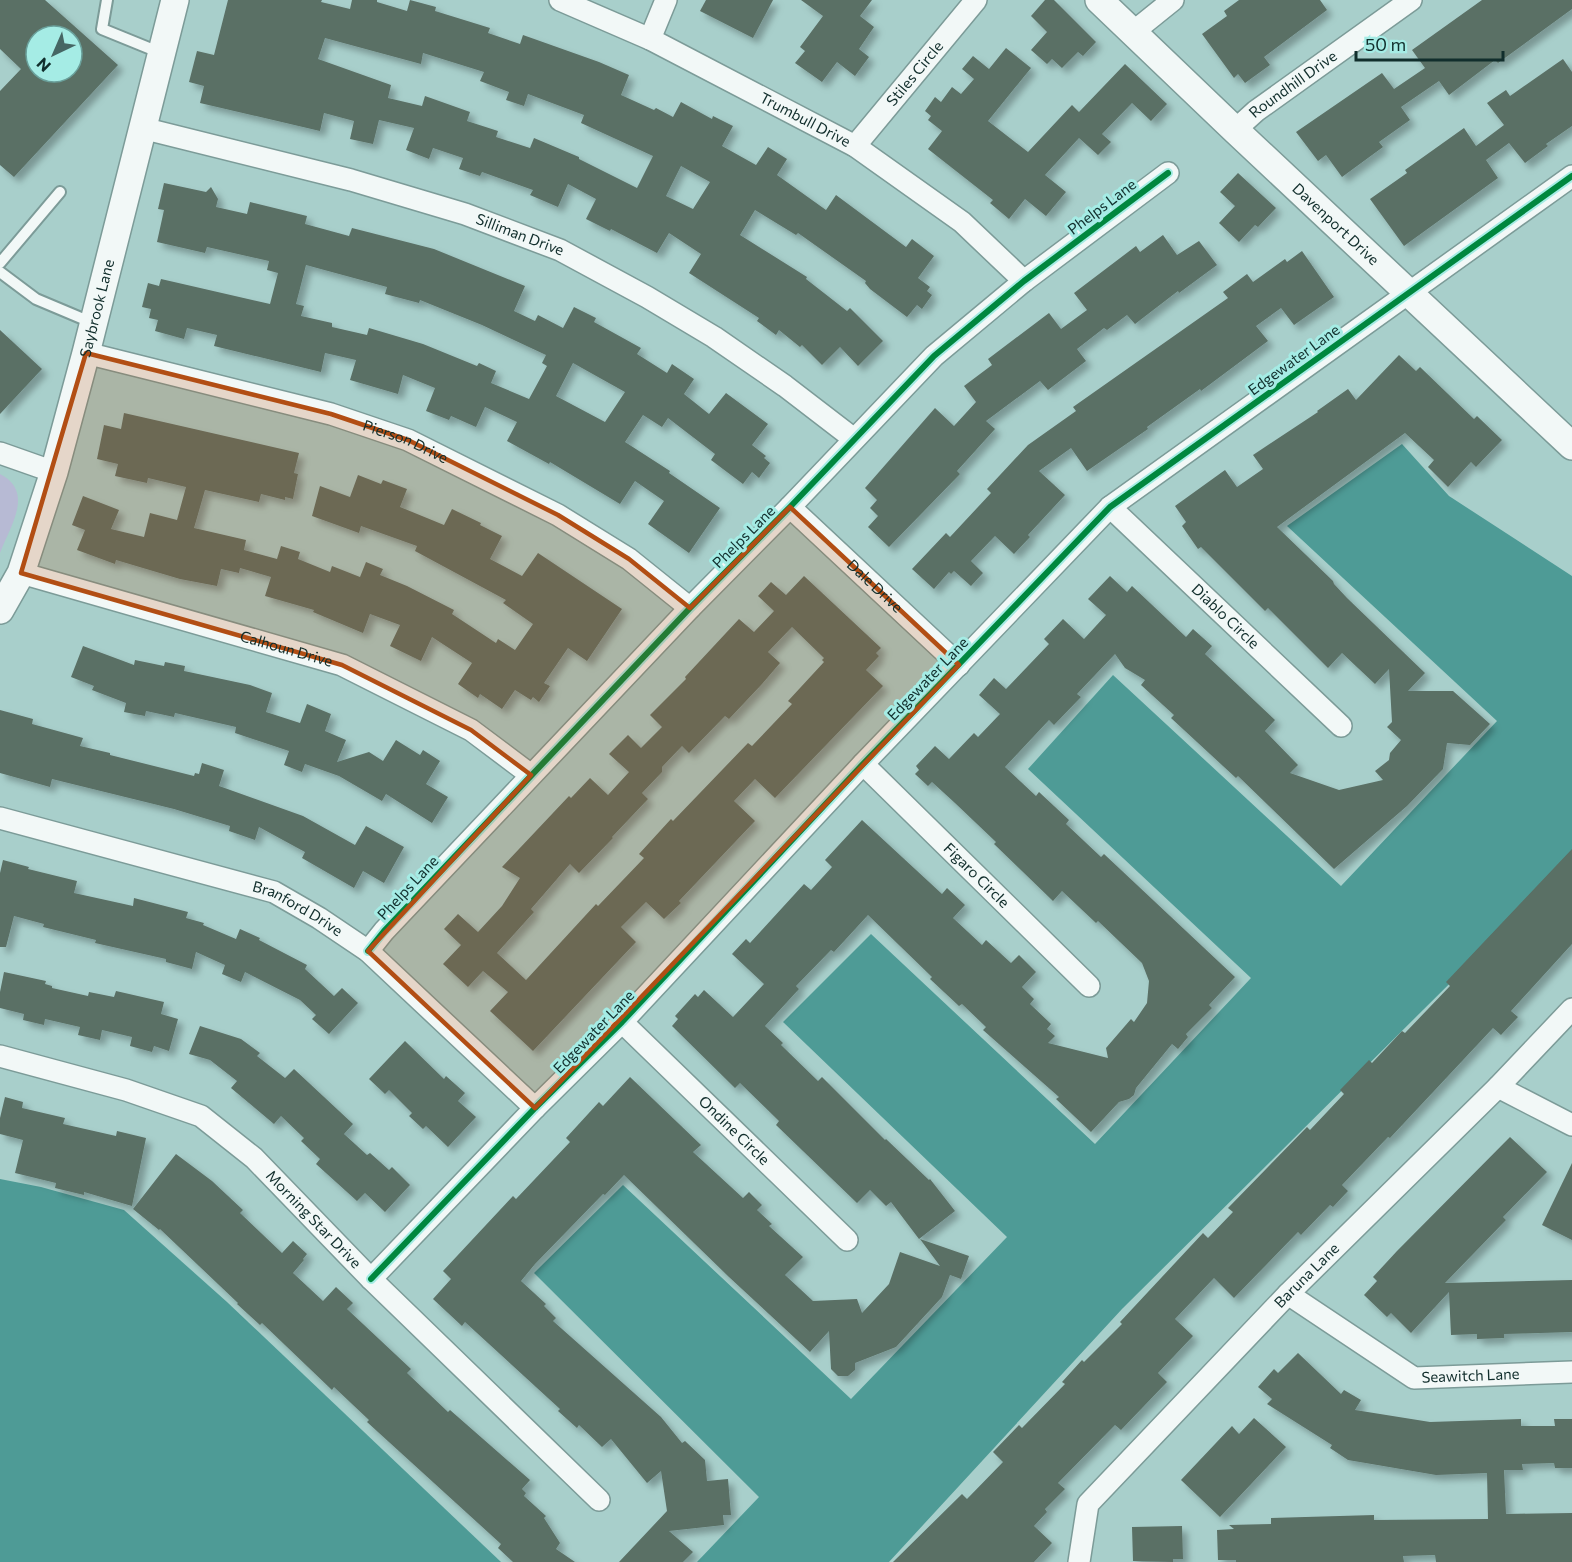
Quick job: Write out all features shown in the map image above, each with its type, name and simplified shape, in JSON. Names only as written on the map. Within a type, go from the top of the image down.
[{"type":"street","name":"Saybrook Lane","points":[[0,610],[21,573],[54,471],[175,0]]},
{"type":"street","name":"Trumbull Drive","points":[[560,0],[650,39],[855,146],[962,222],[1024,281]]},
{"type":"street","points":[[650,39],[666,0]]},
{"type":"street","name":"Stiles Circle","points":[[855,146],[976,0]]},
{"type":"street","name":"Davenport Drive","points":[[1099,0],[1235,130],[1568,437]]},
{"type":"street","points":[[1132,33],[1173,0]]},
{"type":"street","name":"Roundhill Drive","points":[[1235,130],[1256,111],[1411,0]]},
{"type":"street","name":"Silliman Drive","points":[[142,128],[351,180],[465,214],[560,250],[714,337],[785,386],[854,439]]},
{"type":"street","name":"Phelps Lane","points":[[368,951],[384,931],[531,775],[934,356],[1024,281],[1168,172]]},
{"type":"street","name":"Edgewater Lane","points":[[371,1279],[535,1108],[622,1022],[863,764],[1110,507],[1572,176]]},
{"type":"street","name":"Pierson Drive","points":[[86,353],[331,414],[408,440],[558,515],[629,560],[690,608]]},
{"type":"street","points":[[0,453],[54,471]]},
{"type":"street","name":"Dale Drive","points":[[790,507],[958,665]]},
{"type":"street","name":"Diablo Circle","points":[[1110,507],[1341,726]]},
{"type":"street","name":"Calhoun Drive","points":[[21,573],[342,665],[471,730],[531,775]]},
{"type":"street","name":"Figaro Circle","points":[[863,764],[1089,986]]},
{"type":"street","name":"Branford Drive","points":[[0,818],[274,892],[319,918],[368,951],[535,1108]]},
{"type":"street","name":"Baruna Lane","points":[[1079,1562],[1088,1503],[1288,1294],[1498,1087],[1572,1009]]},
{"type":"street","name":"Ondine Circle","points":[[622,1022],[847,1239]]},
{"type":"street","name":"Morning Star Drive","points":[[0,1056],[126,1090],[201,1116],[254,1158],[371,1279],[599,1500]]},
{"type":"street","points":[[1498,1087],[1572,1125]]},
{"type":"street","name":"Seawitch Lane","points":[[1288,1294],[1414,1378],[1572,1372]]},
{"type":"lane","points":[[107,0],[102,29],[161,53]]},
{"type":"lane","points":[[0,263],[60,192]]},
{"type":"lane","points":[[0,272],[36,299],[93,323]]},
{"type":"highlighted area","points":[[86,353],[331,414],[408,440],[558,515],[629,559],[690,608],[790,507],[959,665],[535,1108],[368,951],[531,775],[471,730],[342,665],[21,573]]},
{"type":"shaded area","points":[[0,474],[10,481],[16,490],[18,500],[14,521],[0,553]]},
{"type":"water","points":[[1402,444],[1449,496],[1572,576],[1572,862],[1122,1309],[889,1562],[697,1562],[759,1497],[534,1273],[623,1185],[851,1399],[1007,1237],[783,1022],[871,934],[1095,1144],[1251,978],[1028,769],[1113,675],[1341,886],[1497,721],[1287,526]]},
{"type":"water","points":[[0,1179],[41,1187],[124,1210],[227,1302],[501,1562],[0,1562]]},
{"type":"building","points":[[0,0],[45,0],[72,24],[24,24],[24,84],[84,84],[84,35],[118,65],[14,177],[0,165],[0,91],[21,69],[0,49]]},
{"type":"building","points":[[228,0],[322,0],[321,2],[350,9],[352,0],[377,0],[377,2],[407,11],[410,0],[436,7],[435,11],[490,28],[488,33],[520,44],[523,35],[629,75],[621,95],[654,110],[656,108],[673,117],[681,102],[712,119],[713,116],[733,126],[722,146],[756,165],[768,147],[787,159],[777,175],[826,210],[836,195],[906,247],[912,239],[934,256],[918,278],[930,287],[927,291],[932,295],[922,309],[917,305],[907,317],[870,289],[866,281],[798,233],[796,235],[755,210],[740,235],[807,277],[806,279],[847,311],[850,308],[883,341],[858,366],[840,347],[822,365],[802,345],[800,347],[779,330],[776,335],[757,321],[759,318],[689,273],[701,254],[669,233],[657,253],[586,219],[596,199],[568,184],[558,207],[530,195],[533,190],[482,172],[480,176],[459,169],[463,158],[433,148],[429,159],[406,150],[414,128],[379,120],[373,144],[350,139],[354,121],[324,113],[320,131],[200,103],[204,86],[189,82],[197,51],[214,55]],"holes":[[[325,38],[421,64],[423,53],[484,72],[480,81],[509,92],[506,100],[524,106],[528,94],[584,115],[581,123],[653,156],[637,188],[579,157],[534,138],[530,148],[496,137],[498,131],[467,121],[470,112],[425,96],[422,106],[388,98],[391,85],[318,59]],[[681,166],[710,182],[693,209],[666,196]]]},
{"type":"building","points":[[706,0],[773,0],[753,38],[700,11]]},
{"type":"building","points":[[801,0],[872,0],[860,16],[874,27],[859,49],[869,57],[855,76],[837,62],[822,82],[795,63],[805,51],[800,47],[823,16]]},
{"type":"building","points":[[1045,0],[1054,0],[1096,42],[1083,56],[1078,52],[1062,68],[1052,59],[1047,64],[1031,50],[1047,32],[1031,16]]},
{"type":"building","points":[[1239,0],[1320,0],[1327,10],[1264,57],[1270,65],[1245,83],[1238,74],[1234,78],[1202,34],[1227,16],[1224,11]]},
{"type":"building","points":[[1482,0],[1572,0],[1572,9],[1498,63],[1495,60],[1449,95],[1439,81],[1401,107],[1410,120],[1379,142],[1383,147],[1342,177],[1326,155],[1318,161],[1296,132],[1382,73],[1394,89],[1425,68],[1412,50]]},
{"type":"building","points":[[1006,48],[1031,68],[988,121],[1028,152],[1072,105],[1079,112],[1125,64],[1167,104],[1151,121],[1132,103],[1102,134],[1111,142],[1098,155],[1079,138],[1045,175],[1066,192],[1046,216],[1025,199],[1009,219],[990,203],[993,200],[928,149],[942,131],[928,120],[931,116],[925,111],[935,97],[941,102],[952,87],[961,94],[974,79],[962,69],[973,56],[989,69]]},
{"type":"building","points":[[1563,59],[1572,72],[1572,126],[1546,144],[1548,146],[1525,163],[1509,143],[1486,160],[1498,178],[1404,246],[1370,199],[1407,173],[1405,170],[1464,128],[1476,146],[1504,125],[1487,103],[1506,90],[1510,96]]},
{"type":"building","points":[[1238,173],[1276,208],[1258,227],[1255,225],[1239,242],[1219,223],[1235,206],[1220,192]]},
{"type":"building","points":[[164,183],[206,192],[211,187],[218,199],[216,207],[247,214],[250,202],[307,216],[305,224],[349,236],[352,228],[434,249],[525,286],[514,311],[535,321],[538,315],[563,328],[574,307],[596,318],[594,322],[641,348],[637,354],[667,373],[672,364],[694,379],[684,394],[709,414],[726,393],[768,424],[752,445],[766,456],[764,458],[770,463],[759,478],[752,472],[743,484],[711,460],[715,454],[668,418],[662,427],[643,415],[625,442],[670,471],[669,473],[720,508],[689,553],[648,524],[664,501],[635,481],[620,504],[550,462],[549,464],[507,441],[517,422],[485,407],[476,427],[451,416],[449,420],[426,411],[435,388],[403,375],[398,394],[350,380],[356,360],[325,353],[321,372],[214,346],[217,335],[187,328],[184,339],[155,331],[158,320],[149,318],[151,309],[142,307],[148,283],[159,286],[161,279],[270,304],[278,273],[267,270],[269,261],[207,247],[205,253],[157,242],[164,210],[158,209]],"holes":[[[306,265],[387,287],[385,294],[419,303],[420,300],[482,325],[546,355],[542,363],[547,366],[529,399],[491,383],[496,371],[479,363],[477,366],[423,344],[369,328],[367,335],[332,327],[332,323],[301,316],[304,306],[296,304]],[[573,363],[625,392],[605,422],[556,396]]]},
{"type":"building","points":[[1163,235],[1177,255],[1199,241],[1217,265],[1135,324],[1127,315],[1107,330],[1104,328],[1077,349],[1086,361],[1048,390],[1040,381],[986,421],[995,429],[957,471],[960,474],[889,547],[868,527],[878,516],[870,508],[877,500],[865,488],[935,408],[954,426],[976,402],[964,386],[992,365],[988,359],[1049,313],[1061,329],[1087,310],[1074,293],[1136,246],[1140,252]]},
{"type":"building","points":[[1302,251],[1334,297],[1294,325],[1281,308],[1256,326],[1268,341],[1087,471],[1071,448],[1039,471],[1065,495],[1028,535],[1030,537],[1014,554],[995,536],[971,561],[983,573],[971,586],[954,571],[951,574],[949,572],[934,589],[912,569],[946,533],[950,537],[991,493],[987,489],[1028,445],[1076,411],[1073,407],[1228,298],[1223,292],[1247,274],[1253,282],[1285,259],[1287,262]]},
{"type":"building","points":[[0,330],[42,369],[0,414]]},
{"type":"building","points":[[1399,355],[1416,371],[1420,367],[1474,419],[1477,416],[1502,440],[1476,467],[1471,462],[1448,487],[1428,467],[1434,460],[1405,433],[1277,527],[1425,673],[1408,691],[1453,691],[1490,724],[1470,745],[1447,743],[1443,769],[1407,806],[1334,869],[1238,776],[1236,778],[1171,718],[1174,715],[1141,685],[1145,680],[1125,668],[1115,654],[1077,694],[1081,697],[1054,725],[1049,720],[1005,767],[1036,796],[1039,792],[1069,820],[1066,824],[1101,857],[1104,854],[1235,977],[1209,1005],[1212,1008],[1186,1034],[1188,1037],[1178,1049],[1172,1044],[1136,1088],[1134,1095],[1119,1102],[1091,1132],[1056,1099],[1059,1097],[983,1030],[986,1027],[962,1004],[959,1006],[930,979],[932,977],[868,915],[834,952],[831,950],[796,986],[799,989],[765,1026],[818,1081],[822,1077],[885,1140],[930,1179],[955,1211],[919,1239],[891,1202],[886,1206],[870,1190],[857,1203],[776,1125],[779,1121],[740,1083],[735,1088],[672,1026],[678,1019],[675,1016],[695,994],[698,997],[704,990],[733,1017],[764,984],[732,954],[746,939],[750,943],[804,884],[811,890],[832,867],[825,860],[862,820],[942,894],[947,888],[965,905],[953,918],[982,945],[986,940],[1011,963],[1019,955],[1036,972],[1022,987],[1034,999],[1030,1004],[1051,1024],[1047,1029],[1055,1036],[1048,1043],[1108,1058],[1106,1048],[1131,1019],[1134,1022],[1147,1003],[1149,981],[1142,963],[1062,891],[1053,901],[955,803],[932,782],[928,786],[915,774],[919,770],[916,766],[935,746],[949,759],[974,733],[978,737],[1000,714],[979,695],[994,678],[1006,689],[1049,644],[1044,639],[1063,619],[1084,639],[1106,615],[1088,599],[1110,576],[1127,592],[1132,586],[1186,637],[1193,629],[1212,646],[1205,654],[1275,720],[1265,731],[1298,765],[1290,773],[1339,790],[1383,780],[1375,771],[1389,760],[1390,753],[1401,740],[1387,727],[1392,722],[1389,669],[1375,684],[1342,653],[1328,668],[1268,608],[1265,611],[1201,547],[1198,549],[1182,526],[1186,522],[1175,506],[1225,470],[1237,487],[1263,469],[1253,455],[1348,389],[1356,400]]},
{"type":"building","points":[[124,413],[299,453],[294,473],[298,474],[293,499],[285,497],[285,500],[261,494],[259,502],[205,490],[194,528],[246,540],[244,550],[277,559],[281,546],[300,552],[298,559],[330,572],[332,566],[360,577],[366,562],[383,569],[380,575],[454,610],[452,614],[496,643],[498,639],[515,650],[533,624],[503,603],[506,600],[415,551],[417,546],[361,526],[359,533],[312,516],[320,486],[350,497],[358,475],[381,484],[383,480],[407,489],[400,507],[444,525],[452,509],[481,523],[480,525],[502,536],[490,559],[522,576],[538,553],[622,609],[587,661],[568,648],[544,683],[550,686],[539,702],[515,690],[502,709],[480,694],[478,698],[458,684],[472,663],[432,637],[421,661],[390,646],[400,625],[370,614],[363,633],[313,612],[314,610],[265,596],[271,577],[240,568],[239,573],[221,569],[217,586],[180,579],[116,560],[115,564],[77,550],[85,530],[72,525],[83,496],[119,510],[111,529],[144,537],[150,513],[177,520],[186,487],[148,478],[147,483],[115,476],[118,464],[97,459],[104,425],[121,429]]},
{"type":"building","points":[[804,576],[881,648],[876,653],[879,656],[866,670],[883,686],[775,798],[755,779],[734,801],[755,821],[664,919],[646,902],[621,927],[636,942],[533,1051],[490,1011],[508,992],[483,971],[468,987],[443,964],[461,945],[444,929],[458,914],[478,932],[502,906],[520,878],[502,867],[569,796],[571,798],[590,778],[608,795],[629,772],[609,754],[628,735],[641,748],[662,727],[650,715],[686,679],[685,677],[739,619],[754,632],[774,611],[758,596],[771,582],[786,595]],"holes":[[[792,627],[824,658],[822,660],[824,662],[788,701],[792,704],[752,746],[748,743],[673,821],[671,819],[639,854],[644,858],[598,906],[596,904],[526,980],[497,953],[534,912],[531,909],[570,864],[579,873],[648,799],[642,793],[682,746],[689,753],[725,716],[729,719],[762,684],[780,663],[768,652]]]},
{"type":"building","points":[[83,646],[134,665],[135,660],[164,666],[165,662],[185,666],[184,671],[250,685],[272,693],[266,712],[300,723],[307,704],[331,714],[325,731],[346,740],[337,762],[369,752],[383,761],[396,740],[420,755],[423,750],[440,761],[426,784],[448,797],[432,823],[386,794],[382,801],[339,776],[305,764],[302,772],[284,765],[289,751],[235,733],[236,727],[175,713],[174,717],[146,711],[145,716],[124,712],[126,703],[92,690],[94,686],[71,677]]},
{"type":"building","points":[[0,710],[33,719],[32,724],[83,738],[80,746],[110,753],[110,755],[194,776],[195,773],[199,774],[202,763],[224,770],[219,786],[303,816],[355,845],[366,826],[404,847],[384,883],[363,871],[354,888],[302,858],[305,852],[259,827],[255,840],[229,831],[230,826],[174,809],[52,779],[50,787],[0,773]]},
{"type":"building","points":[[1572,849],[1572,944],[1511,1011],[1518,1017],[1501,1035],[1493,1028],[1390,1138],[1388,1137],[1342,1185],[1348,1191],[1333,1207],[1330,1205],[1301,1235],[1298,1232],[1234,1298],[1214,1278],[1175,1319],[1193,1336],[1158,1373],[1167,1382],[1121,1430],[1115,1425],[1058,1483],[1065,1489],[1045,1509],[1047,1512],[1034,1526],[1052,1543],[1034,1562],[893,1562],[962,1494],[967,1499],[1003,1462],[993,1452],[1019,1425],[1022,1428],[1065,1384],[1062,1382],[1082,1360],[1084,1362],[1122,1324],[1120,1322],[1203,1233],[1208,1238],[1233,1212],[1228,1208],[1307,1127],[1310,1130],[1344,1094],[1340,1090],[1369,1060],[1372,1063],[1402,1031],[1405,1033],[1450,986],[1446,982]]},
{"type":"building","points":[[3,860],[29,867],[28,869],[77,881],[74,893],[133,906],[134,898],[188,912],[186,918],[204,923],[203,925],[236,939],[240,929],[307,965],[305,969],[334,996],[342,988],[358,1003],[329,1034],[312,1019],[316,1015],[300,1000],[245,972],[241,982],[222,974],[225,965],[196,952],[192,969],[166,962],[166,959],[95,943],[96,940],[43,927],[44,924],[14,916],[6,947],[0,947],[0,873]]},
{"type":"building","points":[[4,972],[46,981],[45,984],[52,988],[88,996],[89,992],[114,997],[116,991],[164,1002],[161,1014],[178,1019],[169,1051],[154,1046],[152,1052],[130,1046],[132,1037],[102,1030],[100,1040],[78,1035],[80,1027],[45,1019],[44,1025],[23,1020],[24,1014],[0,1008]]},
{"type":"building","points":[[200,1026],[241,1039],[260,1053],[257,1056],[285,1078],[294,1069],[353,1124],[344,1134],[367,1155],[370,1153],[389,1170],[392,1167],[410,1185],[385,1212],[365,1193],[357,1201],[316,1164],[320,1159],[301,1141],[304,1138],[281,1116],[274,1124],[231,1088],[237,1081],[210,1060],[189,1054]]},
{"type":"building","points":[[405,1041],[444,1079],[446,1076],[465,1093],[458,1101],[476,1117],[448,1147],[426,1126],[423,1129],[409,1116],[412,1113],[389,1090],[385,1094],[369,1079]]},
{"type":"building","points":[[630,1077],[701,1145],[693,1152],[743,1198],[749,1192],[762,1205],[757,1210],[772,1224],[769,1226],[803,1257],[785,1275],[813,1301],[857,1299],[862,1313],[889,1284],[900,1252],[940,1266],[920,1239],[969,1256],[961,1279],[950,1275],[942,1297],[896,1347],[855,1363],[855,1370],[848,1376],[838,1376],[831,1369],[829,1331],[810,1352],[624,1175],[535,1264],[521,1281],[546,1304],[544,1306],[556,1318],[553,1321],[661,1417],[682,1443],[685,1441],[705,1460],[707,1481],[728,1479],[731,1515],[723,1515],[724,1525],[669,1531],[693,1552],[683,1562],[619,1562],[667,1511],[661,1471],[647,1483],[611,1439],[602,1447],[579,1425],[577,1428],[558,1411],[560,1409],[465,1322],[462,1326],[433,1299],[451,1279],[443,1271],[513,1196],[516,1199],[570,1142],[566,1138],[599,1102],[603,1106]]},
{"type":"building","points":[[5,1097],[23,1102],[22,1108],[65,1118],[63,1124],[116,1136],[117,1131],[146,1138],[132,1206],[84,1192],[84,1195],[55,1188],[56,1183],[15,1173],[23,1140],[0,1134],[0,1118]]},
{"type":"building","points":[[1510,1137],[1547,1172],[1503,1217],[1506,1220],[1445,1283],[1572,1280],[1572,1332],[1504,1334],[1504,1338],[1477,1339],[1477,1334],[1451,1335],[1449,1292],[1411,1333],[1391,1313],[1387,1317],[1364,1295],[1377,1281],[1373,1277]]},
{"type":"building","points":[[176,1154],[212,1181],[243,1210],[240,1213],[282,1253],[293,1241],[307,1254],[293,1273],[323,1301],[336,1287],[353,1303],[347,1309],[411,1369],[407,1373],[448,1412],[450,1410],[530,1480],[522,1489],[526,1493],[524,1496],[546,1516],[544,1518],[560,1543],[556,1549],[575,1562],[513,1562],[498,1548],[501,1544],[367,1422],[369,1420],[334,1387],[332,1390],[262,1323],[260,1325],[237,1304],[160,1229],[133,1209]]},
{"type":"building","points":[[1572,1163],[1572,1240],[1542,1225]]},
{"type":"building","points":[[1298,1353],[1341,1394],[1344,1390],[1361,1400],[1355,1410],[1430,1422],[1521,1419],[1521,1426],[1555,1426],[1554,1419],[1572,1419],[1572,1468],[1555,1468],[1554,1463],[1522,1464],[1523,1470],[1504,1470],[1506,1514],[1572,1513],[1572,1562],[1436,1562],[1435,1555],[1403,1556],[1404,1562],[1236,1562],[1236,1560],[1218,1560],[1217,1530],[1234,1529],[1229,1525],[1271,1524],[1271,1518],[1374,1515],[1374,1520],[1488,1519],[1487,1473],[1436,1475],[1348,1460],[1330,1448],[1332,1445],[1267,1404],[1272,1399],[1258,1387],[1274,1369],[1278,1373]]},
{"type":"building","points":[[1254,1418],[1286,1447],[1220,1517],[1181,1480],[1232,1426],[1239,1434]]},
{"type":"building","points":[[1182,1526],[1183,1559],[1173,1559],[1173,1562],[1133,1561],[1132,1527]]},
{"type":"cycle path","points":[[368,951],[384,931],[690,608],[934,356],[1024,281],[1168,173]]},
{"type":"cycle path","points":[[371,1279],[535,1108],[622,1022],[863,764],[1110,507],[1572,176]]}]
